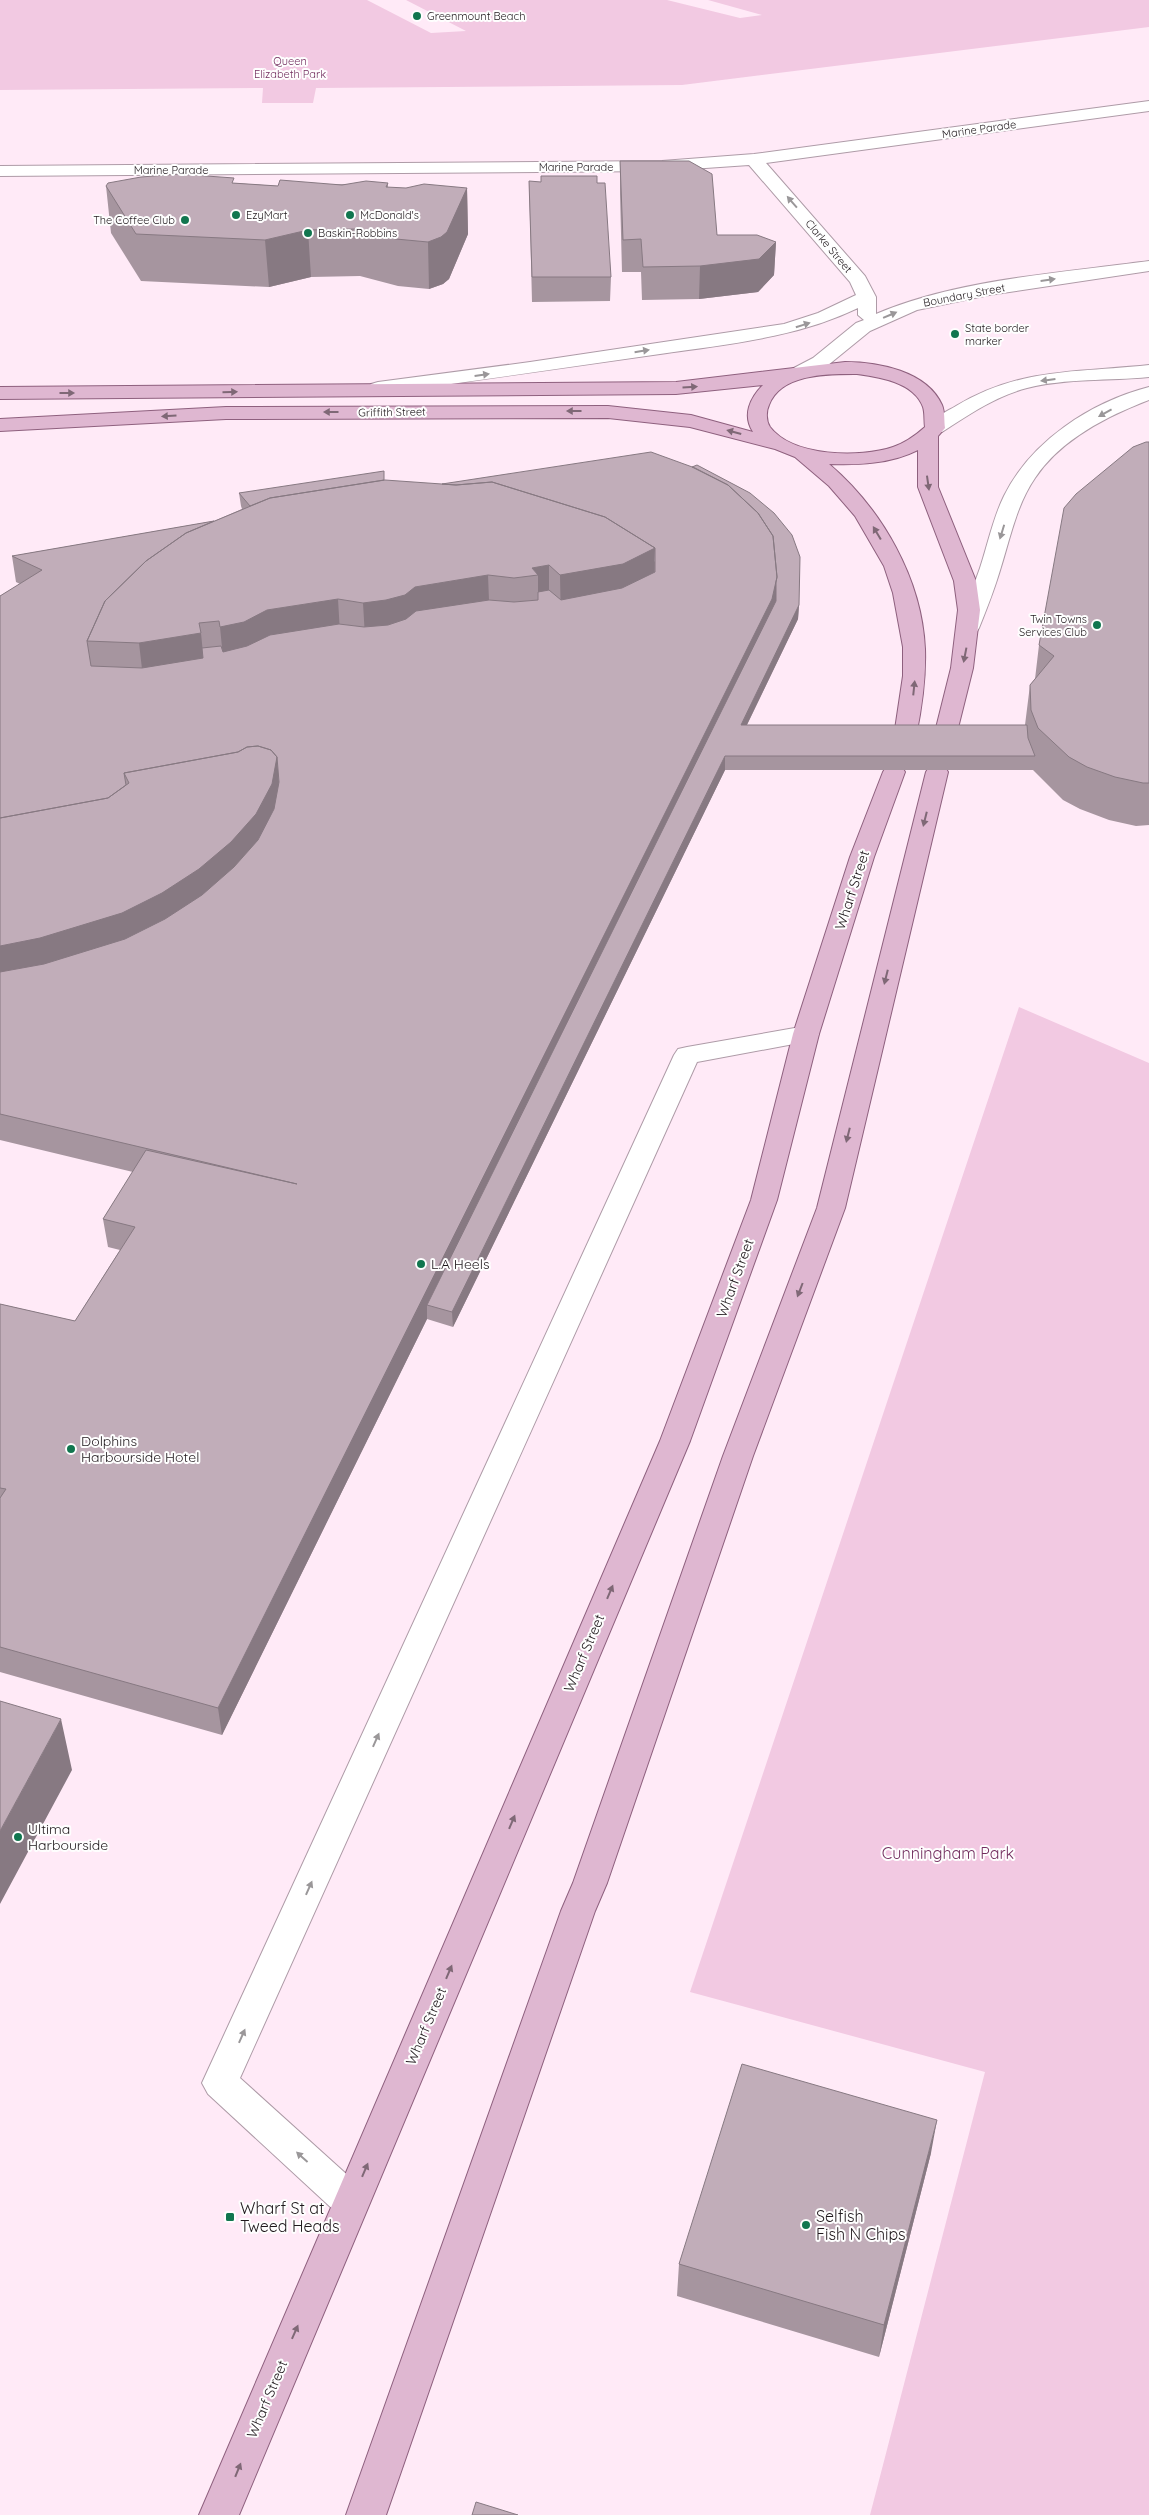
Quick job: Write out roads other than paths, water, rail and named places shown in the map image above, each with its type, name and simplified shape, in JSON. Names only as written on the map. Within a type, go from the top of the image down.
[{"type":"main road","name":"Griffith Street","points":[[0,393],[676,388],[794,375],[826,369],[857,368],[901,378],[913,384],[929,399],[933,407],[932,431]]},
{"type":"main road","points":[[794,375],[775,384],[765,393],[757,410],[756,419],[764,432],[784,446],[819,465],[845,489],[880,540],[907,597],[916,660],[912,701],[905,736]]},
{"type":"main road","name":"Griffith Street","points":[[0,424],[226,413],[608,412],[691,421],[784,446]]},
{"type":"main road","points":[[784,446],[825,457],[865,459],[900,452],[932,431]]},
{"type":"main road","points":[[932,431],[928,487],[965,581],[968,596],[968,628],[962,668],[945,736]]},
{"type":"main road","name":"Wharf Street","points":[[219,2515],[673,1446],[764,1200],[806,1034],[862,856],[894,772]]},
{"type":"main road","points":[[366,2515],[574,1920],[590,1883],[738,1456],[831,1208],[937,772]]},
{"type":"street","name":"Marine Parade","points":[[0,171],[662,166],[754,159],[1149,106]]},
{"type":"street","name":"Clarke Street","points":[[754,159],[848,268],[867,297]]},
{"type":"street","name":"Boundary Street","points":[[794,375],[820,362],[847,338],[889,315],[946,297],[1149,266]]},
{"type":"street","points":[[847,338],[864,322],[868,312],[867,297]]},
{"type":"street","name":"Griffith Street","points":[[346,391],[530,368],[787,329],[825,317],[867,297]]},
{"type":"street","points":[[932,431],[976,403],[1014,386],[1056,379],[1149,371]]},
{"type":"street","points":[[968,628],[1015,494],[1028,474],[1042,457],[1076,429],[1130,400],[1149,393]]},
{"type":"street","points":[[351,2202],[220,2083],[687,1055],[806,1034]]},
{"type":"place","name":"Greenmount Beach","points":[[417,16]]},
{"type":"place","name":"EzyMart","points":[[236,215]]},
{"type":"place","name":"McDonald's","points":[[350,215]]},
{"type":"place","name":"The Coffee Club","points":[[185,220]]},
{"type":"place","name":"Baskin-Robbins","points":[[308,233]]},
{"type":"place","name":"State border marker","points":[[955,334]]},
{"type":"place","name":"Twin Towns Services Club","points":[[1097,625]]},
{"type":"place","name":"L.A Heels","points":[[421,1264]]},
{"type":"place","name":"Dolphins Harbourside Hotel","points":[[71,1449]]},
{"type":"place","name":"Ultima Harbourside","points":[[18,1837]]},
{"type":"place","name":"Wharf St at Tweed Heads","points":[[230,2217]]},
{"type":"place","name":"Selfish Fish N Chips","points":[[806,2225]]},
{"type":"park label","name":"Queen Elizabeth Park","points":[[290,67]]},
{"type":"park label","name":"Cunningham Park","points":[[948,1853]]}]
